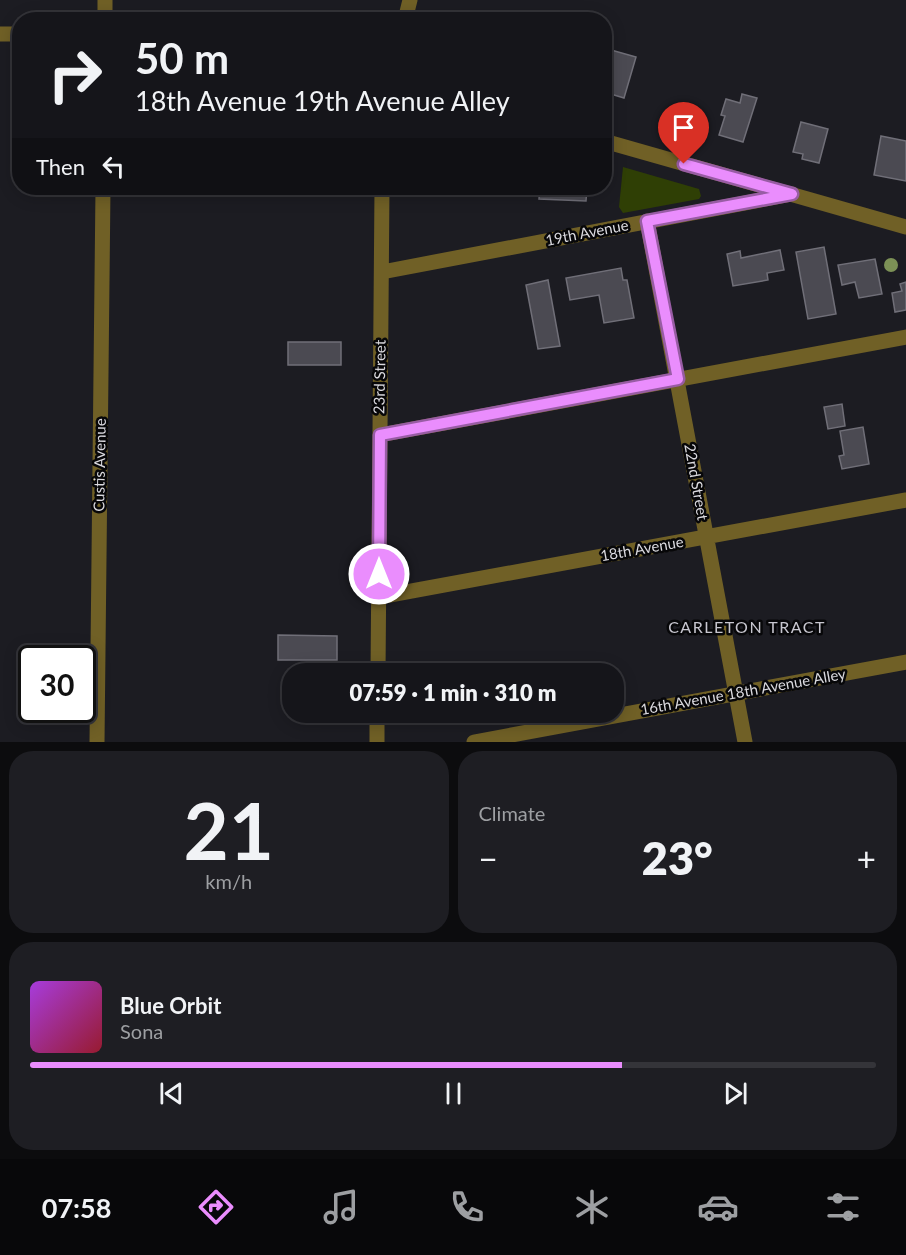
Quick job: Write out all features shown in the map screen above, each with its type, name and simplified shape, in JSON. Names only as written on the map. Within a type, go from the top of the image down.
[{"type":"street","points":[[612,143],[906,227]]},
{"type":"street","name":"19th Avenue","points":[[382,272],[792,194]]},
{"type":"street","name":"Custis Avenue","points":[[97,742],[103,195]]},
{"type":"street","name":"23rd Street","points":[[378,663],[382,195]]},
{"type":"street","name":"22nd Street","points":[[647,221],[745,742]]},
{"type":"street","points":[[380,435],[906,337]]},
{"type":"street","name":"18th Avenue","points":[[378,597],[906,500]]},
{"type":"street","name":"16th Avenue 18th Avenue Alley","points":[[474,742],[906,663]]},
{"type":"street","points":[[377,723],[377,742]]},
{"type":"green space","points":[[623,167],[699,189],[701,196],[699,199],[623,213],[619,207]]},
{"type":"building","points":[[612,50],[636,57],[624,98],[612,94]]},
{"type":"building","points":[[742,94],[757,98],[743,142],[719,135],[725,116],[721,115],[726,99],[740,103]]},
{"type":"building","points":[[801,122],[828,129],[819,163],[802,159],[803,154],[793,152]]},
{"type":"building","points":[[881,136],[906,141],[906,181],[874,175]]},
{"type":"building","points":[[539,195],[586,195],[586,201],[539,199]]},
{"type":"building","points":[[824,247],[836,314],[808,319],[796,252]]},
{"type":"building","points":[[780,250],[784,270],[767,273],[768,280],[733,286],[727,254],[740,251],[741,258]]},
{"type":"building","points":[[875,259],[882,294],[859,298],[855,282],[842,285],[838,265]]},
{"type":"building","points":[[621,268],[623,280],[627,280],[634,318],[604,323],[599,295],[570,300],[566,278]]},
{"type":"building","points":[[548,280],[560,346],[538,349],[526,285]]},
{"type":"building","points":[[906,282],[906,310],[895,312],[892,293],[902,291],[900,284]]},
{"type":"building","points":[[288,342],[341,342],[341,365],[288,365]]},
{"type":"building","points":[[842,404],[845,426],[828,429],[824,407]]},
{"type":"building","points":[[863,427],[869,464],[842,469],[839,456],[844,455],[840,431]]},
{"type":"building","points":[[278,635],[337,636],[337,660],[278,660]]},
{"type":"district","name":"CARLETON TRACT","points":[[747,627]]},
{"type":"route","points":[[379,574],[380,435],[678,379],[647,221],[792,194],[684,164]]}]
